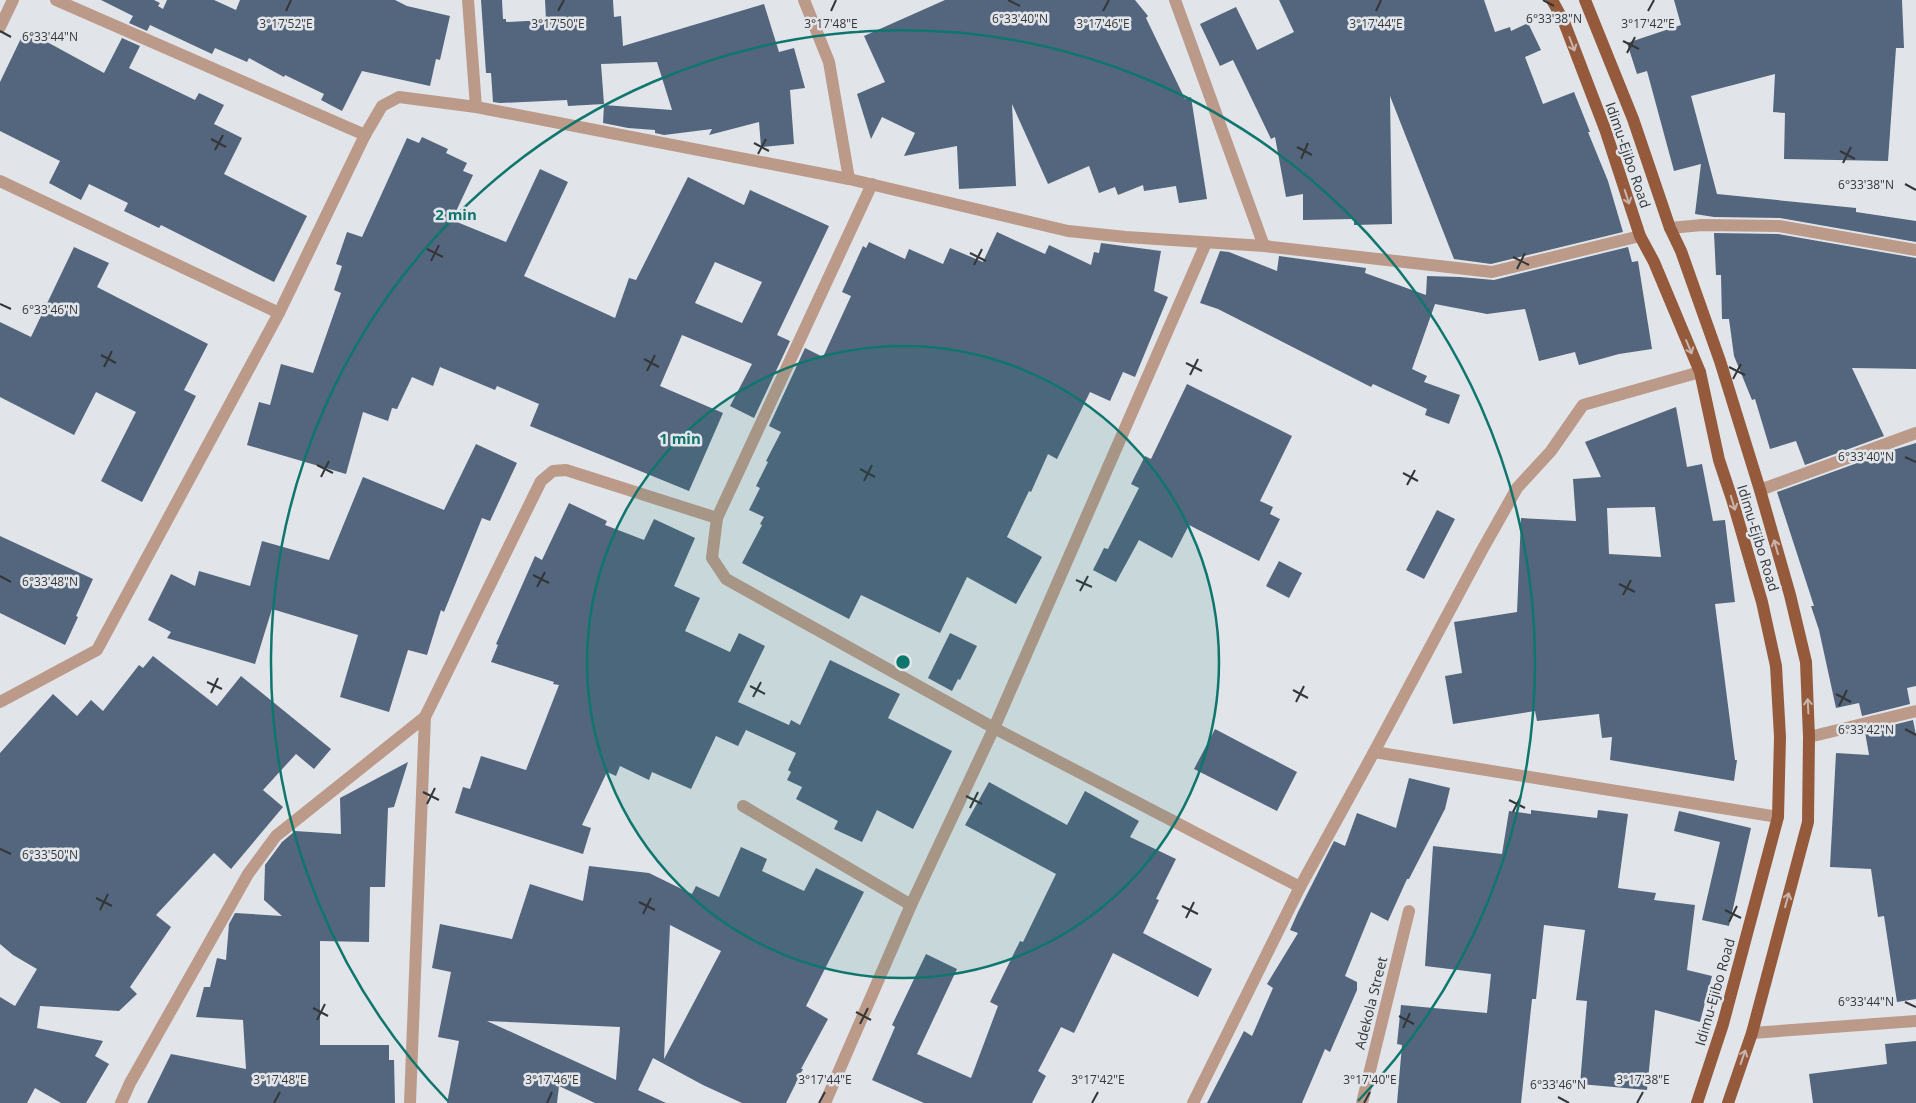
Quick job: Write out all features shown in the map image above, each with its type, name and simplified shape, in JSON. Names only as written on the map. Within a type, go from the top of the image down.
[{"type":"main road","name":"Idimu-Ejibo Road","points":[[1552,0],[1564,22],[1605,129],[1640,236],[1654,262],[1700,372],[1718,460],[1732,499],[1762,602],[1776,666],[1780,737],[1778,817],[1723,1024],[1696,1103]]},
{"type":"main road","name":"Idimu-Ejibo Road","points":[[1585,0],[1633,119],[1670,228],[1681,251],[1720,361],[1760,490],[1790,595],[1806,662],[1810,737],[1808,822],[1752,1033],[1728,1103]]},
{"type":"street","points":[[0,27],[13,0]]},
{"type":"street","points":[[56,0],[365,135]]},
{"type":"street","points":[[468,0],[476,108]]},
{"type":"street","points":[[804,0],[829,62],[850,179]]},
{"type":"street","points":[[1176,0],[1264,246]]},
{"type":"street","points":[[0,702],[97,650],[279,313],[365,135],[382,106],[399,97],[476,108],[850,179],[1068,231],[1264,246],[1492,272],[1640,236]]},
{"type":"street","points":[[0,181],[279,313]]},
{"type":"street","points":[[872,184],[718,518],[712,558],[726,579],[994,728],[1300,887]]},
{"type":"street","points":[[1670,228],[1702,225],[1779,226],[1916,250]]},
{"type":"street","points":[[825,1103],[911,905],[994,728],[1206,243]]},
{"type":"street","points":[[1193,1103],[1300,887],[1480,552],[1517,488],[1551,451],[1583,405],[1700,372]]},
{"type":"street","points":[[1760,490],[1916,433]]},
{"type":"street","points":[[410,1103],[425,716],[541,482],[553,471],[566,470],[718,518]]},
{"type":"street","points":[[1810,737],[1916,711]]},
{"type":"street","points":[[121,1103],[130,1083],[248,874],[276,836],[425,716]]},
{"type":"street","points":[[1374,752],[1778,817]]},
{"type":"street","points":[[743,806],[911,905]]},
{"type":"street","name":"Adekola Street","points":[[1362,1103],[1409,911]]},
{"type":"street","points":[[1752,1033],[1916,1021]]},
{"type":"building","points":[[101,0],[154,0],[160,3],[158,6],[163,9],[167,0],[214,0],[236,10],[240,0],[395,0],[407,6],[450,16],[440,60],[436,59],[430,86],[362,71],[342,111],[321,100],[324,94],[285,75],[284,77],[249,58],[247,62],[215,48],[212,54],[150,25],[147,31],[129,23],[133,16]]},
{"type":"building","points":[[481,0],[502,0],[503,19],[506,19],[506,22],[546,20],[545,0],[613,0],[614,17],[621,16],[623,46],[764,4],[779,52],[794,48],[805,88],[790,90],[794,144],[761,147],[759,122],[709,135],[712,129],[664,135],[655,133],[655,130],[628,128],[603,123],[604,105],[672,110],[657,62],[601,64],[604,104],[568,106],[567,100],[493,102],[491,73],[486,73]]},
{"type":"building","points":[[945,0],[1135,0],[1148,16],[1146,18],[1185,99],[1191,97],[1207,199],[1179,203],[1176,186],[1144,191],[1143,185],[1118,195],[1115,187],[1099,193],[1089,166],[1048,184],[1012,104],[1016,186],[959,189],[957,146],[904,156],[915,133],[882,117],[871,139],[857,94],[885,82],[864,36]]},
{"type":"building","points":[[1279,0],[1484,0],[1495,32],[1510,27],[1511,31],[1528,23],[1541,50],[1525,57],[1543,104],[1574,92],[1608,181],[1623,232],[1491,264],[1454,259],[1390,96],[1392,224],[1354,225],[1354,219],[1303,220],[1303,194],[1286,197],[1275,137],[1271,139],[1233,60],[1220,66],[1200,24],[1236,7],[1257,50],[1294,32]]},
{"type":"building","points":[[1674,0],[1902,0],[1904,48],[1896,48],[1888,161],[1784,159],[1785,113],[1773,112],[1775,74],[1691,96],[1717,194],[1856,208],[1856,212],[1916,221],[1916,242],[1780,218],[1714,217],[1695,214],[1701,164],[1674,171],[1647,71],[1637,74],[1627,43],[1681,25]]},
{"type":"building","points":[[25,30],[104,73],[122,38],[140,46],[129,68],[195,100],[199,93],[224,105],[214,124],[242,138],[224,174],[307,216],[274,282],[161,225],[159,228],[124,211],[128,203],[89,184],[81,200],[49,183],[60,161],[0,131],[0,82]]},
{"type":"building","points":[[422,137],[448,149],[446,153],[467,163],[463,171],[473,175],[452,220],[506,242],[540,169],[568,182],[524,276],[615,318],[629,278],[636,280],[688,177],[744,205],[750,190],[829,226],[777,335],[790,341],[754,418],[730,406],[752,364],[682,335],[660,386],[723,413],[689,491],[530,426],[539,404],[497,386],[495,390],[440,367],[433,386],[412,377],[397,409],[392,408],[388,421],[363,412],[346,474],[247,445],[259,402],[270,405],[281,364],[313,373],[341,293],[334,290],[342,266],[336,264],[347,232],[362,237],[407,138],[419,143]],"holes":[[[715,262],[762,282],[742,323],[695,303]]]},
{"type":"building","points":[[997,232],[1045,254],[1049,245],[1091,265],[1094,252],[1099,253],[1101,243],[1161,251],[1154,291],[1168,297],[1135,377],[1123,372],[1110,401],[1090,392],[1057,459],[1048,454],[1031,492],[1029,491],[1007,537],[1042,557],[1016,604],[967,577],[940,633],[861,595],[849,619],[742,563],[762,525],[760,524],[764,517],[749,510],[760,488],[756,486],[781,432],[769,426],[805,348],[823,357],[851,296],[842,292],[863,246],[866,248],[869,242],[905,259],[909,249],[943,264],[950,248],[983,262]]},
{"type":"building","points":[[1714,233],[1778,234],[1916,258],[1916,369],[1852,368],[1884,436],[1805,465],[1796,441],[1770,449],[1755,399],[1752,400],[1734,356],[1729,319],[1722,319],[1721,275],[1716,275]]},
{"type":"building","points":[[74,247],[109,263],[97,287],[208,344],[184,390],[196,396],[142,502],[101,481],[136,412],[96,392],[74,435],[0,397],[0,322],[31,337]]},
{"type":"building","points":[[1628,247],[1632,262],[1638,261],[1652,349],[1619,354],[1579,365],[1575,352],[1539,361],[1525,309],[1487,314],[1435,304],[1412,369],[1427,376],[1424,382],[1460,395],[1449,424],[1425,415],[1427,409],[1373,384],[1371,387],[1218,309],[1200,303],[1220,251],[1229,252],[1277,271],[1279,256],[1366,268],[1365,273],[1426,295],[1427,276],[1494,280]]},
{"type":"building","points":[[1187,384],[1292,436],[1260,501],[1273,507],[1270,514],[1280,519],[1259,561],[1189,525],[1172,558],[1139,540],[1116,582],[1093,570],[1104,548],[1108,549],[1139,488],[1131,484],[1145,456],[1151,459]]},
{"type":"building","points":[[1676,407],[1687,467],[1702,464],[1713,521],[1725,520],[1735,602],[1715,604],[1735,760],[1737,760],[1734,781],[1610,760],[1612,737],[1602,738],[1599,714],[1537,721],[1535,711],[1453,724],[1445,676],[1462,673],[1454,622],[1517,612],[1521,518],[1576,521],[1573,479],[1601,477],[1585,442]],"holes":[[[1655,507],[1661,557],[1609,554],[1607,508]]]},
{"type":"building","points":[[1916,443],[1916,686],[1907,688],[1910,704],[1862,716],[1859,703],[1836,708],[1819,630],[1811,606],[1814,606],[1777,492]]},
{"type":"building","points":[[476,444],[517,463],[490,521],[482,518],[444,612],[441,610],[427,655],[408,650],[389,712],[340,697],[358,635],[272,609],[255,664],[167,638],[171,632],[148,620],[171,574],[195,586],[199,571],[250,586],[262,541],[329,560],[363,477],[444,510]]},
{"type":"building","points":[[569,503],[607,521],[605,525],[644,540],[654,519],[695,538],[674,586],[700,598],[685,631],[730,652],[739,633],[765,646],[738,702],[789,725],[791,720],[800,725],[830,660],[900,694],[888,718],[952,751],[913,829],[877,810],[862,842],[834,829],[838,821],[796,799],[802,787],[787,780],[791,772],[788,770],[796,753],[746,730],[738,746],[716,736],[691,789],[652,772],[649,780],[620,766],[616,776],[607,772],[582,825],[591,828],[583,854],[455,813],[463,787],[470,789],[481,756],[526,770],[559,685],[491,662],[498,645],[496,644],[535,556],[542,560]]},
{"type":"building","points":[[1437,510],[1455,519],[1424,579],[1406,570]]},
{"type":"building","points":[[0,536],[93,579],[65,645],[0,613]]},
{"type":"building","points":[[1279,561],[1302,573],[1289,598],[1266,586]]},
{"type":"building","points":[[950,633],[977,646],[960,680],[958,679],[952,691],[928,678]]},
{"type":"building","points":[[153,656],[217,706],[241,676],[331,749],[314,769],[296,754],[263,790],[283,807],[231,869],[214,853],[156,915],[171,927],[130,987],[137,994],[119,1011],[40,1006],[37,1028],[103,1041],[95,1056],[109,1064],[86,1103],[61,1103],[35,1088],[27,1103],[0,1103],[0,997],[15,1006],[37,969],[13,955],[0,944],[0,753],[53,694],[77,716],[91,700],[103,711],[139,665],[143,668]]},
{"type":"building","points":[[1913,720],[1916,735],[1916,999],[1897,1002],[1884,916],[1878,917],[1871,869],[1830,867],[1836,753],[1869,755],[1865,732]]},
{"type":"building","points":[[1215,729],[1297,772],[1277,811],[1194,769]]},
{"type":"building","points":[[408,762],[394,807],[388,808],[385,887],[370,887],[369,942],[320,941],[320,1045],[389,1045],[389,1060],[394,1060],[395,1103],[147,1103],[171,1054],[246,1069],[243,1020],[196,1017],[204,987],[210,987],[217,958],[226,960],[229,924],[235,913],[282,916],[264,900],[265,865],[282,842],[295,831],[341,834],[340,798]]},
{"type":"building","points":[[1409,778],[1450,788],[1445,809],[1409,879],[1407,879],[1388,921],[1371,912],[1345,976],[1357,982],[1357,990],[1330,1052],[1325,1049],[1302,1103],[1207,1103],[1244,1031],[1252,1036],[1273,988],[1267,984],[1298,933],[1290,930],[1334,841],[1345,846],[1357,813],[1396,828]]},
{"type":"building","points":[[989,782],[1067,825],[1085,791],[1139,821],[1130,837],[1176,859],[1156,899],[1159,900],[1143,933],[1212,969],[1198,997],[1113,953],[1074,1033],[1061,1027],[1038,1071],[1046,1076],[1032,1103],[924,1103],[872,1080],[895,1027],[892,1025],[926,954],[957,969],[917,1054],[971,1078],[998,1006],[990,1002],[1020,941],[1023,942],[1056,874],[965,825]]},
{"type":"building","points":[[1531,810],[1597,818],[1598,810],[1628,814],[1618,888],[1656,893],[1654,900],[1695,905],[1687,970],[1712,976],[1700,1022],[1655,1010],[1647,1090],[1580,1084],[1587,1001],[1576,1000],[1585,930],[1544,925],[1536,999],[1532,999],[1521,1103],[1397,1103],[1402,1045],[1397,1044],[1401,1005],[1487,1013],[1491,974],[1425,966],[1433,846],[1502,854],[1509,811],[1531,814]]},
{"type":"building","points":[[1679,811],[1751,828],[1729,926],[1702,920],[1720,842],[1674,831]]},
{"type":"building","points":[[741,847],[767,859],[762,871],[804,891],[816,868],[864,892],[806,1006],[828,1019],[801,1069],[803,1069],[786,1103],[742,1103],[703,1085],[653,1058],[638,1090],[666,1103],[595,1103],[559,1086],[557,1103],[447,1103],[459,1041],[438,1037],[451,972],[432,968],[440,924],[512,939],[530,884],[583,901],[589,866],[649,873],[692,894],[696,886],[719,897]],"holes":[[[670,925],[721,951],[664,1059]],[[487,1021],[620,1027],[616,1080]]]},
{"type":"building","points":[[1916,1041],[1916,1103],[1813,1103],[1809,1074],[1887,1064],[1885,1044]]}]
